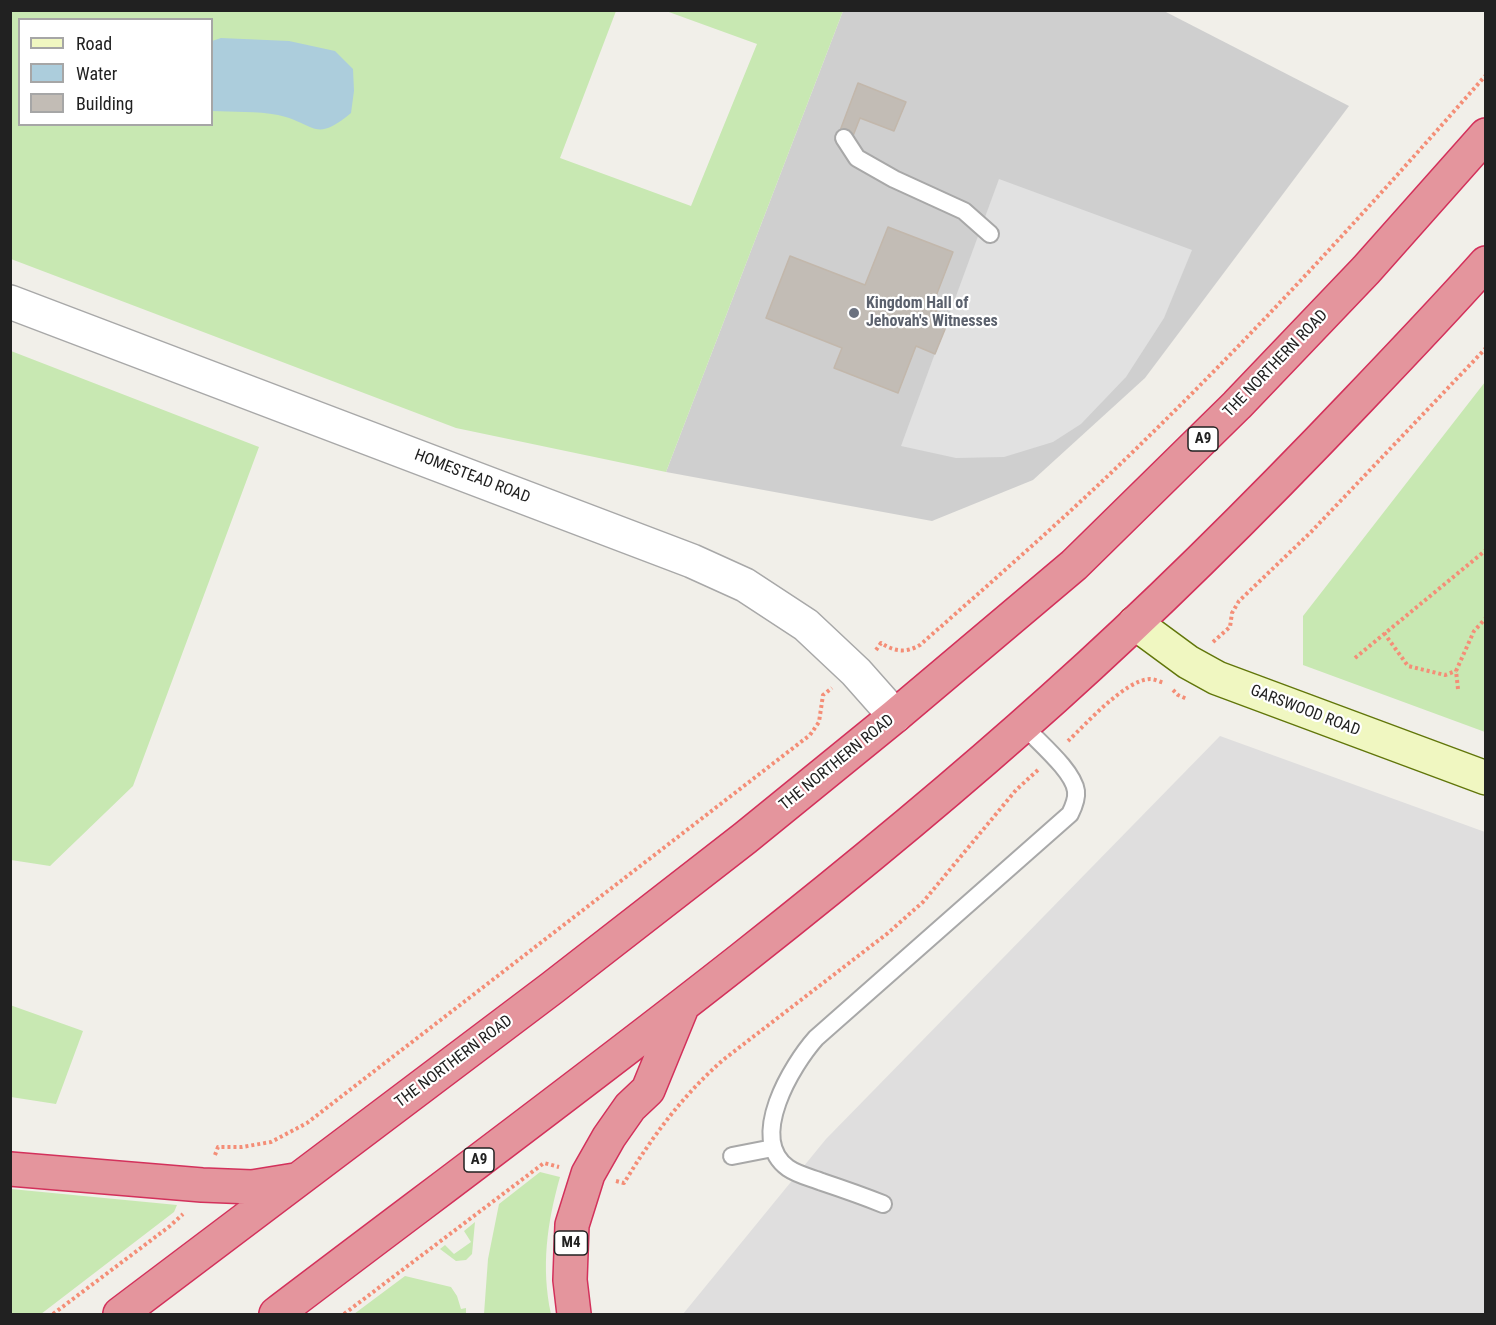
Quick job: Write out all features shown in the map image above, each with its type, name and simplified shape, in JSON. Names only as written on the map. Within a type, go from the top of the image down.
[{"type":"highway","name":"THE NORTHERN ROAD","points":[[124,1313],[736,845],[895,716],[1074,565],[1221,422],[1366,270],[1485,135]]},
{"type":"highway","name":"A9","points":[[276,1314],[682,1005],[869,857],[1023,725],[1135,623],[1278,484],[1485,262]]},
{"type":"highway","name":"M4","points":[[574,1314],[570,1280],[572,1225],[588,1174],[609,1137],[630,1107],[648,1090],[682,1005]]},
{"type":"highway","name":"A9","points":[[10,1169],[252,1187],[301,1179]]},
{"type":"street","name":"HOMESTEAD ROAD","points":[[10,302],[692,561],[745,585],[806,625],[856,672],[895,716]]},
{"type":"street","name":"GARSWOOD ROAD","points":[[1135,623],[1188,662],[1217,678],[1485,778]]},
{"type":"lane","points":[[844,138],[857,158],[894,179],[964,212],[990,234]]},
{"type":"lane","points":[[883,1204],[789,1169],[773,1148],[771,1129],[782,1092],[807,1048],[816,1038],[1070,814],[1076,792],[1072,781],[1023,725]]},
{"type":"lane","points":[[732,1156],[773,1148]]},
{"type":"path","points":[[881,643],[893,650],[903,651],[920,645],[1025,554],[1136,449],[1267,318],[1382,193],[1485,75]]},
{"type":"path","points":[[344,1314],[544,1163],[624,1183],[649,1142],[699,1081],[888,933],[923,902],[1016,790],[1052,756],[1133,685],[1150,680],[1166,684],[1230,627],[1232,613],[1239,601],[1311,532],[1485,348]]},
{"type":"path","points":[[1355,658],[1485,550]]},
{"type":"path","points":[[1458,689],[1456,671],[1474,631],[1485,618]]},
{"type":"path","points":[[1384,633],[1407,666],[1445,675],[1456,671]]},
{"type":"path","points":[[218,1147],[242,1147],[272,1142],[307,1123],[810,735],[819,722],[823,694]]},
{"type":"path","points":[[53,1314],[170,1226],[184,1212]]},
{"type":"shaded area","points":[[843,11],[1164,11],[1349,106],[1145,378],[1033,480],[932,521],[666,472]]},
{"type":"shaded area","points":[[999,179],[1192,250],[1164,318],[1126,377],[1081,424],[1053,442],[1004,457],[956,458],[901,446]]},
{"type":"shaded area","points":[[1220,736],[1485,832],[1485,1314],[683,1314],[826,1139]]},
{"type":"green space","points":[[10,11],[616,11],[560,158],[691,206],[757,44],[666,11],[843,11],[666,472],[456,428],[11,259]]},
{"type":"green space","points":[[11,351],[259,447],[133,786],[50,866],[11,860]]},
{"type":"green space","points":[[1485,382],[1485,732],[1303,665],[1303,616]]},
{"type":"green space","points":[[10,1005],[83,1031],[56,1104],[11,1097]]},
{"type":"green space","points":[[540,1172],[560,1177],[547,1245],[546,1279],[551,1314],[484,1314],[488,1259],[499,1204]]},
{"type":"green space","points":[[11,1189],[177,1205],[174,1212],[41,1314],[11,1314]]},
{"type":"green space","points":[[475,1222],[472,1254],[466,1260],[456,1261],[440,1249],[445,1245],[454,1254],[471,1242],[464,1231]]},
{"type":"green space","points":[[405,1276],[451,1287],[461,1309],[466,1308],[466,1314],[354,1314]]},
{"type":"water","points":[[221,38],[289,41],[335,51],[353,69],[354,91],[351,113],[329,128],[314,129],[278,115],[213,111],[213,41]]},
{"type":"building","points":[[858,83],[906,102],[894,131],[860,118],[851,141],[838,136]]},
{"type":"building","name":"Kingdom Hall of Jehovah's Witnesses","points":[[888,227],[953,252],[931,309],[950,317],[935,354],[916,346],[898,393],[834,368],[842,348],[766,318],[790,256],[865,285]]},
{"type":"place","name":"Kingdom Hall of Jehovah's Witnesses","points":[[854,313]]}]
